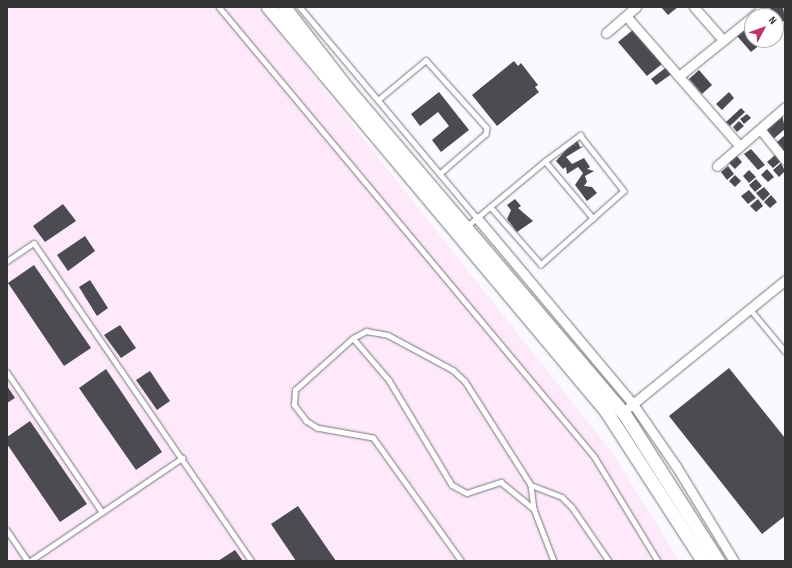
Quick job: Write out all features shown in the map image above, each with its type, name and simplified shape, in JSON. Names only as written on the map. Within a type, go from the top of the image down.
[{"type":"main road","points":[[268,7],[606,412],[703,561]]},
{"type":"main road","points":[[284,7],[465,228],[628,408],[718,561]]},
{"type":"street","points":[[606,33],[636,7]]},
{"type":"street","points":[[694,7],[723,40]]},
{"type":"street","points":[[626,16],[740,146]]},
{"type":"street","points":[[679,76],[744,23]]},
{"type":"street","points":[[717,166],[785,107]]},
{"type":"street","points":[[760,129],[785,160]]},
{"type":"street","points":[[477,218],[676,466],[734,561]]},
{"type":"street","points":[[628,408],[785,280]]},
{"type":"lane","points":[[219,7],[594,456],[658,561]]},
{"type":"lane","points":[[300,7],[477,218]]},
{"type":"lane","points":[[378,100],[426,60],[487,128],[486,134],[440,174]]},
{"type":"lane","points":[[465,228],[490,207],[545,161],[578,135],[585,138],[624,191],[539,265],[490,207]]},
{"type":"lane","points":[[545,161],[593,218]]},
{"type":"lane","points":[[7,261],[34,242],[252,561]]},
{"type":"lane","points":[[750,309],[785,351]]},
{"type":"lane","points":[[461,561],[373,438],[325,430],[299,414],[293,397],[296,390],[353,338],[366,331],[380,332],[453,370],[465,381],[531,485],[534,509],[554,561]]},
{"type":"lane","points":[[353,338],[389,380],[452,485],[467,493],[501,482],[534,509]]},
{"type":"lane","points":[[7,372],[102,512]]},
{"type":"lane","points":[[7,530],[29,561],[182,458]]},
{"type":"lane","points":[[531,485],[562,498],[572,507],[609,561]]},
{"type":"shaded area","points":[[7,7],[259,7],[614,455],[679,561],[7,561]]},
{"type":"building","points":[[661,7],[678,7],[668,15]]},
{"type":"building","points":[[634,29],[662,64],[647,76],[618,42]]},
{"type":"building","points":[[744,30],[744,44],[737,36]]},
{"type":"building","points":[[748,48],[756,48],[751,52]]},
{"type":"building","points":[[514,61],[518,66],[521,63],[538,85],[535,87],[539,92],[497,126],[472,95]]},
{"type":"building","points":[[668,66],[673,73],[656,85],[651,79]]},
{"type":"building","points":[[699,70],[712,85],[702,94],[689,79]]},
{"type":"building","points":[[439,92],[469,130],[441,152],[432,140],[449,126],[438,112],[420,126],[411,114]]},
{"type":"building","points":[[729,92],[734,98],[722,110],[716,104]]},
{"type":"building","points":[[741,108],[745,112],[730,126],[726,122]]},
{"type":"building","points":[[747,114],[751,118],[744,124],[740,119]]},
{"type":"building","points":[[782,114],[785,129],[772,140],[763,129]]},
{"type":"building","points":[[739,121],[744,126],[737,132],[733,127]]},
{"type":"building","points":[[785,135],[785,153],[776,143]]},
{"type":"building","points":[[577,139],[580,147],[584,146],[566,157],[572,164],[584,158],[590,167],[587,169],[594,171],[585,176],[587,182],[584,186],[592,187],[597,193],[587,201],[575,185],[583,173],[578,167],[567,174],[566,167],[563,169],[556,161],[572,143],[576,146],[573,143]]},
{"type":"building","points":[[751,149],[765,165],[758,170],[744,154]]},
{"type":"building","points":[[736,155],[742,162],[735,169],[728,162]]},
{"type":"building","points":[[775,155],[780,162],[773,168],[767,162]]},
{"type":"building","points":[[781,163],[785,171],[779,177],[773,170]]},
{"type":"building","points":[[728,166],[734,174],[727,180],[721,172]]},
{"type":"building","points":[[767,169],[774,177],[768,182],[761,175]]},
{"type":"building","points":[[749,170],[756,177],[749,183],[743,176]]},
{"type":"building","points":[[735,175],[741,181],[735,187],[729,181]]},
{"type":"building","points":[[756,179],[762,186],[755,192],[749,185]]},
{"type":"building","points":[[764,187],[770,194],[763,201],[756,193]]},
{"type":"building","points":[[749,190],[756,198],[748,204],[741,196]]},
{"type":"building","points":[[771,195],[777,202],[770,208],[764,202]]},
{"type":"building","points":[[515,199],[521,206],[518,208],[533,221],[517,232],[507,219],[511,210],[507,205]]},
{"type":"building","points":[[758,199],[763,206],[756,212],[750,206]]},
{"type":"building","points":[[63,204],[76,221],[45,242],[33,226]]},
{"type":"building","points":[[85,236],[95,251],[68,271],[57,255]]},
{"type":"building","points":[[34,265],[91,348],[64,366],[8,283]]},
{"type":"building","points":[[90,280],[108,308],[97,316],[79,287]]},
{"type":"building","points":[[120,325],[136,348],[121,358],[104,335]]},
{"type":"building","points":[[729,368],[785,438],[785,516],[762,534],[669,416]]},
{"type":"building","points":[[106,369],[162,452],[136,470],[79,388]]},
{"type":"building","points":[[150,371],[170,401],[157,410],[136,380]]},
{"type":"building","points":[[7,386],[15,398],[7,403]]},
{"type":"building","points":[[30,421],[87,504],[60,522],[7,444],[7,437]]},
{"type":"building","points":[[298,506],[336,561],[296,561],[271,524]]},
{"type":"building","points":[[235,550],[243,561],[218,561]]}]
